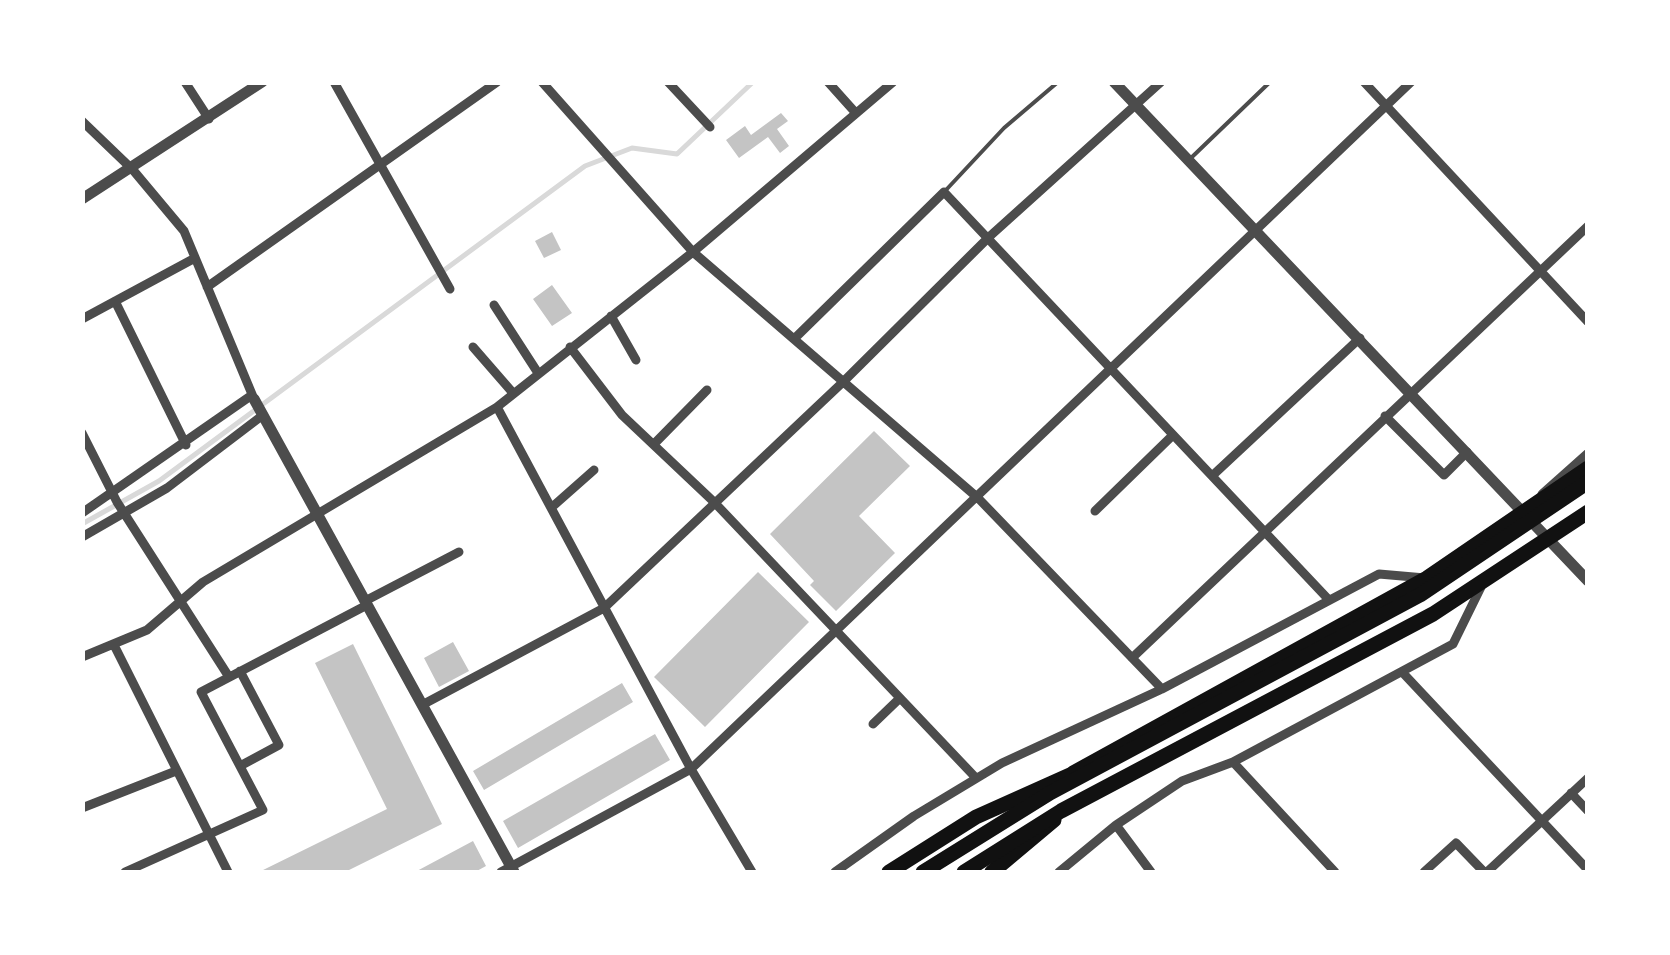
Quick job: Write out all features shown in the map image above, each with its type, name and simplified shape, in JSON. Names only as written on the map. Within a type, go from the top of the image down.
[{"type":"highway","points":[[921,872],[1072,774],[1428,578],[1588,468]]},
{"type":"highway","points":[[921,872],[1050,793],[1420,594],[1588,482]]},
{"type":"highway","points":[[955,872],[1088,792],[1484,580],[1550,542],[1588,514]]},
{"type":"highway","points":[[964,872],[1061,812],[1433,614],[1588,514]]},
{"type":"highway","points":[[889,872],[976,817],[1072,774]]},
{"type":"highway","points":[[992,872],[1088,792]]},
{"type":"street","points":[[185,82],[209,119]]},
{"type":"street","points":[[82,198],[133,170],[262,82]]},
{"type":"street","points":[[334,82],[450,289]]},
{"type":"street","points":[[207,287],[497,82]]},
{"type":"street","points":[[542,82],[693,252],[978,498],[1162,688]]},
{"type":"street","points":[[668,82],[710,127]]},
{"type":"street","points":[[828,82],[854,111]]},
{"type":"street","points":[[82,658],[147,630],[178,601],[497,406],[693,252],[854,111],[894,82]]},
{"type":"street","points":[[1114,82],[1412,391],[1588,581]]},
{"type":"street","points":[[422,705],[604,608],[844,382],[988,237],[1162,82]]},
{"type":"street","points":[[1364,82],[1586,318]]},
{"type":"street","points":[[82,121],[133,170],[184,231],[257,404],[509,871],[691,770],[1412,82]]},
{"type":"street","points":[[794,339],[944,192],[1329,600]]},
{"type":"street","points":[[1132,658],[1588,226]]},
{"type":"street","points":[[82,318],[195,258]]},
{"type":"street","points":[[115,301],[186,445]]},
{"type":"street","points":[[494,305],[538,373]]},
{"type":"street","points":[[610,316],[636,360]]},
{"type":"street","points":[[1212,476],[1360,338]]},
{"type":"street","points":[[473,347],[513,393]]},
{"type":"street","points":[[570,347],[622,415],[714,502],[976,778]]},
{"type":"street","points":[[655,443],[706,390]]},
{"type":"street","points":[[82,537],[186,445],[257,404]]},
{"type":"street","points":[[82,513],[167,488],[257,404]]},
{"type":"street","points":[[497,406],[691,770],[752,872]]},
{"type":"street","points":[[1385,416],[1444,474],[1466,452]]},
{"type":"street","points":[[82,433],[119,504],[229,677]]},
{"type":"street","points":[[1094,511],[1173,435]]},
{"type":"street","points":[[1524,515],[1556,477],[1588,453]]},
{"type":"street","points":[[551,508],[594,470]]},
{"type":"street","points":[[125,872],[262,810],[201,692],[459,552]]},
{"type":"street","points":[[835,872],[976,778],[1162,688],[1378,574],[1428,578]]},
{"type":"street","points":[[1060,872],[1116,825],[1182,781],[1232,762],[1453,644],[1484,580]]},
{"type":"street","points":[[114,646],[228,872]]},
{"type":"street","points":[[240,671],[279,745],[240,766]]},
{"type":"street","points":[[1403,672],[1588,870]]},
{"type":"street","points":[[873,724],[900,698]]},
{"type":"street","points":[[1232,762],[1335,872]]},
{"type":"street","points":[[82,808],[176,770]]},
{"type":"street","points":[[1424,872],[1456,844],[1485,872],[1588,778]]},
{"type":"street","points":[[1571,793],[1588,811]]},
{"type":"street","points":[[1116,825],[1151,872]]},
{"type":"lane","points":[[944,192],[1004,128],[1058,82]]},
{"type":"lane","points":[[1189,160],[1270,82]]},
{"type":"building","points":[[781,113],[788,121],[777,129],[789,146],[780,153],[768,137],[739,158],[726,140],[745,126],[751,135]]},
{"type":"building","points":[[552,232],[561,250],[544,258],[535,241]]},
{"type":"building","points":[[552,285],[572,313],[552,326],[533,299]]},
{"type":"building","points":[[874,431],[910,466],[859,516],[895,553],[836,611],[770,534]]},
{"type":"building","points":[[758,572],[809,622],[705,727],[654,677]]},
{"type":"building","points":[[453,642],[469,671],[439,687],[424,658]]},
{"type":"building","points":[[353,644],[442,824],[345,872],[259,872],[387,809],[315,663]]},
{"type":"building","points":[[622,683],[633,702],[484,790],[473,771]]},
{"type":"building","points":[[655,734],[670,760],[518,848],[503,821]]},
{"type":"building","points":[[473,841],[486,866],[475,872],[415,872]]},
{"type":"waterway","points":[[82,524],[159,481],[585,166],[632,148],[677,154],[753,82]]}]
